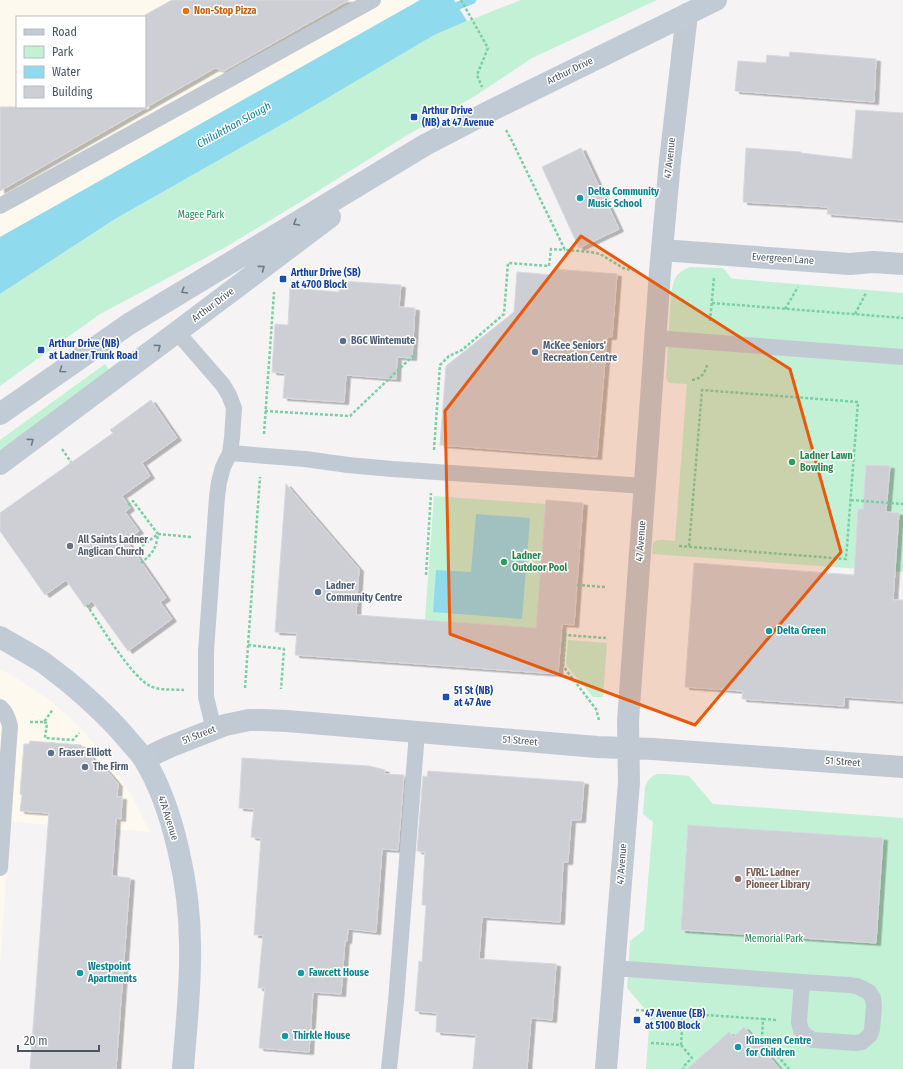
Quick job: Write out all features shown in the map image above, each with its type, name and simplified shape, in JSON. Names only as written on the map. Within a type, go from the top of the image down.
[{"type":"main road","name":"Arthur Drive","points":[[0,414],[129,324],[425,145],[494,108],[716,0]]},
{"type":"main road","name":"Arthur Drive","points":[[0,464],[425,145]]},
{"type":"main road","name":"47A Avenue","points":[[0,637],[44,663],[88,698],[118,727],[144,759],[155,780],[175,836],[189,908],[190,974],[183,1069]]},
{"type":"street","name":"47 Avenue","points":[[606,1069],[629,782],[628,721],[662,250],[686,14]]},
{"type":"street","name":"Evergreen Lane","points":[[662,250],[850,264],[873,262],[903,264]]},
{"type":"street","name":"51 Street","points":[[144,759],[169,747],[237,722],[262,720],[597,747],[660,749],[903,767]]},
{"type":"lane","points":[[0,206],[373,0]]},
{"type":"lane","points":[[177,332],[223,385],[234,408],[230,453],[219,482],[206,651],[206,697],[214,730]]},
{"type":"lane","points":[[656,338],[903,357]]},
{"type":"lane","points":[[230,453],[392,469],[645,486]]},
{"type":"lane","points":[[0,707],[8,718],[10,731],[0,868]]},
{"type":"lane","points":[[389,1069],[418,732]]},
{"type":"lane","points":[[614,968],[849,985],[869,992],[873,998],[874,1006],[870,1035],[862,1042],[856,1043],[813,1040],[806,1036],[799,1022],[802,982]]},
{"type":"path","points":[[461,0],[488,48],[477,75],[482,88]]},
{"type":"path","points":[[505,129],[565,250]]},
{"type":"path","points":[[434,452],[440,364],[449,356],[462,350],[504,314],[508,263],[549,266],[551,249],[600,254],[625,269],[638,270]]},
{"type":"path","points":[[707,324],[710,323],[711,320],[714,273]]},
{"type":"path","points":[[785,309],[798,287]]},
{"type":"path","points":[[245,688],[274,289]]},
{"type":"path","points":[[855,314],[866,293]]},
{"type":"path","points":[[712,303],[903,318]]},
{"type":"path","points":[[265,410],[350,416],[416,353]]},
{"type":"path","points":[[680,546],[689,547],[846,559],[858,402],[702,390],[689,547]]},
{"type":"path","points":[[59,446],[71,462]]},
{"type":"path","points":[[426,575],[432,492]]},
{"type":"path","points":[[851,500],[903,504]]},
{"type":"path","points":[[128,505],[133,501],[158,534],[156,544],[150,555],[141,563]]},
{"type":"path","points":[[134,552],[158,534],[214,539]]},
{"type":"path","points":[[577,585],[605,588]]},
{"type":"path","points":[[87,605],[122,656],[144,682],[158,688],[188,690]]},
{"type":"path","points":[[599,720],[596,709],[563,666],[565,635],[606,638]]},
{"type":"path","points":[[248,645],[284,649],[281,689]]},
{"type":"path","points":[[44,722],[54,709]]},
{"type":"path","points":[[24,721],[44,722]]},
{"type":"path","points":[[44,722],[47,723],[45,738],[73,740],[79,733]]},
{"type":"path","points":[[635,1017],[635,1010],[784,1021]]},
{"type":"path","points":[[683,1013],[681,1045],[692,1058],[683,1069]]},
{"type":"path","points":[[763,1019],[762,1038],[789,1069]]},
{"type":"path","points":[[651,1043],[681,1045]]},
{"type":"highlighted area","points":[[581,236],[790,369],[841,552],[695,725],[450,634],[445,411]]},
{"type":"shaded area","points":[[0,0],[420,0],[0,237]]},
{"type":"shaded area","points":[[0,670],[10,674],[45,697],[64,712],[89,737],[117,773],[132,796],[150,832],[10,822],[0,965]]},
{"type":"green space","name":"Magee Park","points":[[521,0],[657,0],[532,58],[475,96],[409,134],[224,248],[100,314],[0,386],[0,294],[115,219],[302,113],[435,34]]},
{"type":"green space","name":"Ladner Lawn Bowling","points":[[690,267],[722,268],[731,278],[736,279],[903,293],[903,572],[652,554],[653,543],[655,541],[675,541],[687,384],[670,383],[666,378],[672,289],[674,280],[678,274]]},
{"type":"green space","points":[[105,364],[110,371],[0,453],[0,440]]},
{"type":"green space","name":"Ladner Outdoor Pool","points":[[434,496],[545,504],[546,500],[583,503],[574,625],[562,624],[562,630],[425,620]]},
{"type":"green space","points":[[568,640],[607,643],[603,697],[593,697],[566,665]]},
{"type":"green space","name":"Memorial Park","points":[[657,774],[689,776],[713,804],[903,818],[903,1069],[646,1069],[650,1015],[627,988],[630,941],[644,930],[653,822],[643,814],[645,788],[652,776]]},
{"type":"water","points":[[420,0],[454,0],[467,21],[434,35],[302,113],[115,219],[0,294],[0,237]]},
{"type":"water","points":[[476,514],[530,518],[522,619],[433,612],[436,570],[471,572]]},
{"type":"building","points":[[172,0],[349,0],[224,71],[215,68],[146,107],[145,15]]},
{"type":"building","points":[[790,52],[876,59],[874,102],[735,91],[738,61],[766,63],[767,55],[789,57]]},
{"type":"building","points":[[0,107],[16,108],[145,108],[0,191]]},
{"type":"building","points":[[856,110],[903,113],[903,220],[827,214],[828,207],[743,202],[746,148],[801,152],[852,159]]},
{"type":"building","name":"Delta Community Music School","points":[[581,148],[619,229],[579,248],[542,167]]},
{"type":"building","name":"McKee Seniors' Recreation Centre","points":[[554,269],[617,274],[612,337],[607,337],[597,457],[440,445],[446,366],[514,312],[517,272],[553,275]]},
{"type":"building","name":"BGC Wintemute","points":[[340,281],[401,285],[399,307],[415,308],[412,358],[397,357],[396,379],[346,375],[344,402],[283,398],[285,373],[272,372],[275,324],[288,325],[290,288],[339,292]]},
{"type":"building","name":"All Saints Ladner Anglican Church","points":[[151,400],[177,438],[142,463],[150,476],[122,496],[130,508],[125,512],[139,531],[126,540],[166,598],[160,602],[172,619],[128,651],[92,601],[85,607],[66,580],[45,595],[0,531],[0,513],[113,433],[110,430]]},
{"type":"building","name":"Delta Green","points":[[866,465],[890,466],[886,512],[899,513],[893,600],[903,600],[902,701],[844,697],[844,706],[742,699],[743,691],[685,687],[694,563],[854,575],[858,509],[863,509]]},
{"type":"building","name":"Ladner Community Centre","points":[[286,484],[359,569],[356,615],[536,628],[546,500],[583,503],[574,625],[562,624],[558,674],[295,655],[297,633],[275,632]]},
{"type":"building","name":"Westpoint Apartments","points":[[30,741],[81,745],[98,765],[102,765],[118,784],[117,797],[122,797],[121,819],[116,818],[112,876],[130,878],[116,1069],[30,1069],[49,813],[20,811],[24,744],[29,744]]},
{"type":"building","points":[[242,758],[369,766],[385,770],[384,774],[404,775],[398,850],[382,849],[376,932],[348,929],[347,941],[345,941],[341,994],[313,992],[309,1052],[259,1048],[265,988],[258,988],[263,935],[254,935],[261,838],[251,837],[254,809],[239,808]]},
{"type":"building","points":[[428,771],[584,782],[581,820],[571,820],[568,862],[563,862],[560,922],[482,917],[479,959],[556,964],[552,1020],[531,1018],[527,1069],[473,1069],[476,1035],[436,1032],[437,1013],[415,1011],[419,961],[422,962],[426,905],[422,905],[425,852],[417,851],[423,776],[427,777]]},
{"type":"building","points":[[688,825],[883,838],[876,943],[681,930]]},
{"type":"building","name":"Kinsmen Centre for Children","points":[[744,1027],[780,1069],[687,1069],[729,1032],[733,1037]]},
{"type":"waterway","name":"Chilukthan Slough","points":[[447,10],[472,0]]},
{"type":"place","name":"Non-Stop Pizza","points":[[186,11]]},
{"type":"place","name":"Arthur Drive (NB) at 47 Avenue","points":[[414,117]]},
{"type":"place","name":"Delta Community Music School","points":[[580,198]]},
{"type":"place","name":"Arthur Drive (SB) at 4700 Block","points":[[283,279]]},
{"type":"place","name":"BGC Wintemute","points":[[343,341]]},
{"type":"place","name":"Arthur Drive (NB) at Ladner Trunk Road","points":[[41,350]]},
{"type":"place","name":"McKee Seniors' Recreation Centre","points":[[535,352]]},
{"type":"place","name":"Ladner Lawn Bowling","points":[[792,462]]},
{"type":"place","name":"All Saints Ladner Anglican Church","points":[[70,546]]},
{"type":"place","name":"Ladner Outdoor Pool","points":[[504,562]]},
{"type":"place","name":"Ladner Community Centre","points":[[318,592]]},
{"type":"place","name":"Delta Green","points":[[769,631]]},
{"type":"place","name":"51 St (NB) at 47 Ave","points":[[446,697]]},
{"type":"place","name":"Fraser Elliott","points":[[51,753]]},
{"type":"place","name":"The Firm","points":[[85,767]]},
{"type":"place","name":"FVRL: Ladner Pioneer Library","points":[[738,879]]},
{"type":"place","name":"Westpoint Apartments","points":[[80,973]]},
{"type":"place","name":"Fawcett House","points":[[301,973]]},
{"type":"place","name":"47 Avenue (EB) at 5100 Block","points":[[637,1020]]},
{"type":"place","name":"Thirkle House","points":[[285,1036]]},
{"type":"place","name":"Kinsmen Centre for Children","points":[[738,1047]]}]
